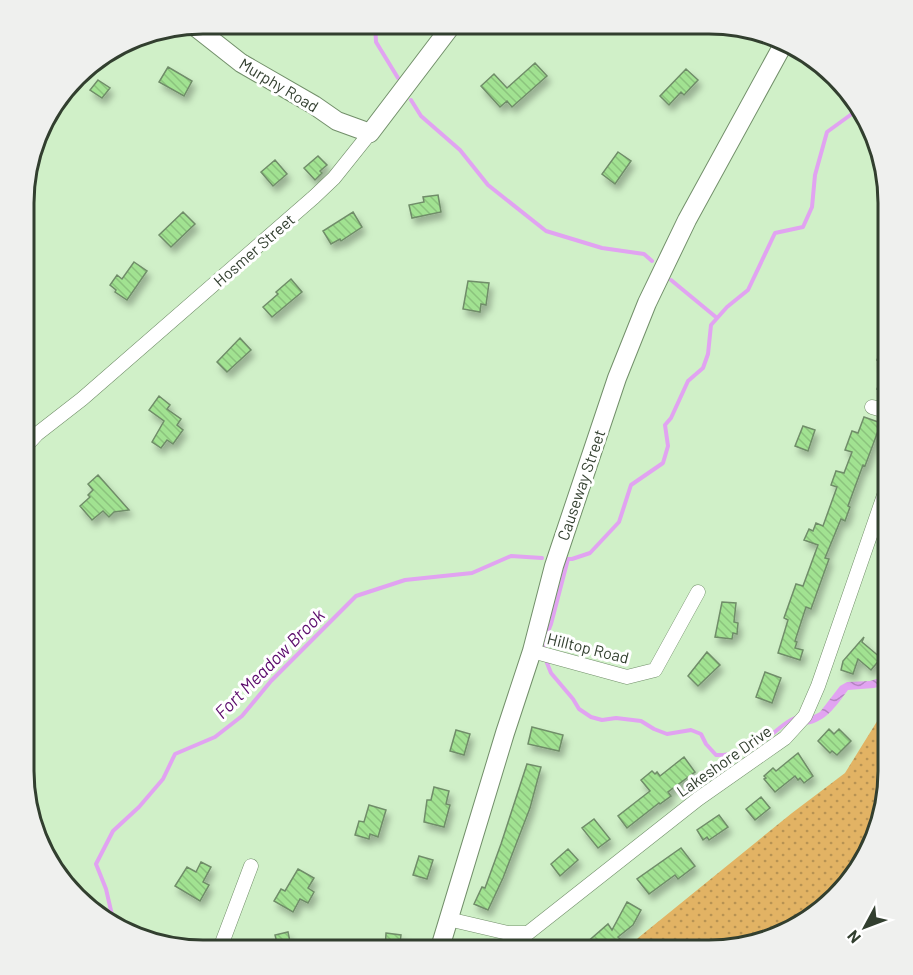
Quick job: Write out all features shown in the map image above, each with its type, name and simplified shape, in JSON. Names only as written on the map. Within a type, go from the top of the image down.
[{"type":"street","name":"Murphy Road","points":[[204,34],[241,63],[314,105],[337,121],[370,133]]},
{"type":"street","name":"Hosmer Street","points":[[34,437],[89,393],[334,178],[445,34]]},
{"type":"street","name":"Causeway Street","points":[[442,940],[532,651],[557,556],[617,378],[647,303],[687,220],[780,50]]},
{"type":"street","points":[[872,407],[878,409]]},
{"type":"street","name":"Lakeshore Drive","points":[[448,919],[508,933],[528,933],[698,799],[785,738],[805,716],[818,686],[878,513]]},
{"type":"street","name":"Hilltop Road","points":[[532,651],[627,677],[655,670],[698,592]]},
{"type":"street","points":[[223,940],[251,866]]},
{"type":"shaded area","points":[[878,720],[878,783],[873,815],[856,856],[837,883],[821,899],[784,923],[764,932],[743,937],[721,940],[636,940],[792,813],[845,773]]},
{"type":"water","points":[[878,678],[878,687],[848,690],[823,718],[817,722],[802,725],[808,718],[820,712],[840,686],[847,682]]},
{"type":"building","points":[[535,63],[547,76],[512,107],[507,101],[500,107],[481,86],[494,74],[507,88]]},
{"type":"building","points":[[168,67],[192,81],[184,96],[159,82]]},
{"type":"building","points":[[686,69],[698,80],[684,95],[681,92],[669,105],[660,96]]},
{"type":"building","points":[[98,80],[110,88],[102,98],[90,90]]},
{"type":"building","points":[[618,152],[631,161],[615,184],[602,174]]},
{"type":"building","points":[[318,156],[327,165],[315,180],[304,168]]},
{"type":"building","points":[[275,160],[287,174],[273,186],[261,172]]},
{"type":"building","points":[[438,195],[441,212],[412,218],[409,205],[424,202],[423,197]]},
{"type":"building","points":[[183,212],[195,224],[171,247],[159,235]]},
{"type":"building","points":[[353,212],[362,227],[341,241],[340,239],[331,244],[323,231]]},
{"type":"building","points":[[134,262],[147,271],[127,300],[115,292],[116,290],[110,285],[117,275],[122,279]]},
{"type":"building","points":[[291,279],[302,292],[272,317],[263,307]]},
{"type":"building","points":[[468,281],[489,283],[486,305],[481,304],[480,312],[463,309]]},
{"type":"building","points":[[240,338],[251,350],[227,372],[217,362]]},
{"type":"building","points":[[159,396],[170,405],[167,409],[181,419],[177,425],[183,430],[173,444],[167,440],[161,448],[152,442],[164,421],[149,410]]},
{"type":"building","points":[[864,417],[878,422],[878,431],[865,466],[863,465],[845,521],[841,519],[825,558],[829,559],[811,609],[806,607],[795,641],[797,642],[795,648],[803,650],[800,660],[778,653],[788,620],[784,618],[796,584],[803,586],[818,545],[804,540],[809,529],[813,531],[816,523],[823,526],[837,487],[831,485],[836,471],[844,473],[852,452],[845,450],[852,431],[858,433]]},
{"type":"building","points":[[803,426],[815,430],[808,451],[795,446]]},
{"type":"building","points":[[98,475],[129,510],[114,512],[109,517],[103,511],[92,520],[80,506],[90,497],[88,495],[93,490],[88,484]]},
{"type":"building","points":[[722,602],[736,603],[734,622],[738,623],[737,634],[733,633],[732,639],[715,637]]},
{"type":"building","points":[[864,637],[862,642],[878,655],[878,662],[871,670],[858,659],[853,674],[841,670],[843,661]]},
{"type":"building","points":[[707,652],[720,665],[698,686],[688,676]]},
{"type":"building","points":[[765,672],[781,678],[772,703],[756,697]]},
{"type":"building","points":[[532,727],[563,735],[559,751],[528,744]]},
{"type":"building","points":[[829,729],[834,734],[839,729],[851,741],[837,755],[832,751],[830,753],[818,741]]},
{"type":"building","points":[[456,730],[470,734],[464,755],[450,751]]},
{"type":"building","points":[[798,753],[813,776],[804,783],[795,776],[775,792],[764,776],[773,768],[776,771]]},
{"type":"building","points":[[684,757],[695,772],[668,792],[671,796],[627,828],[618,816],[650,791],[641,780],[652,771],[655,774],[657,772],[660,776]]},
{"type":"building","points":[[527,764],[541,767],[530,808],[488,910],[474,904],[482,887],[485,888]]},
{"type":"building","points":[[434,787],[449,791],[446,804],[450,805],[444,827],[424,822],[427,800],[431,800]]},
{"type":"building","points":[[761,797],[770,808],[755,820],[746,809]]},
{"type":"building","points":[[369,805],[386,810],[378,837],[370,834],[369,839],[355,835],[359,821],[364,822]]},
{"type":"building","points":[[719,815],[728,827],[709,840],[707,837],[703,840],[697,830]]},
{"type":"building","points":[[594,819],[610,839],[598,848],[582,828]]},
{"type":"building","points":[[681,848],[695,866],[678,879],[675,875],[649,894],[637,879]]},
{"type":"building","points":[[568,849],[578,860],[560,876],[551,864]]},
{"type":"building","points":[[419,856],[433,860],[427,879],[413,875]]},
{"type":"building","points":[[201,862],[211,867],[203,882],[209,885],[200,901],[175,886],[187,867],[196,872]]},
{"type":"building","points":[[298,869],[314,878],[308,888],[314,892],[308,903],[300,899],[293,912],[274,901],[281,889],[285,891]]},
{"type":"building","points":[[627,902],[641,910],[633,925],[618,937],[621,940],[590,940],[608,924],[612,930]]},
{"type":"building","points":[[288,932],[290,940],[276,940],[275,935]]},
{"type":"building","points":[[386,933],[401,935],[400,940],[386,940]]},
{"type":"waterway","points":[[376,34],[376,42],[398,78]]},
{"type":"waterway","points":[[411,100],[421,116],[460,150],[488,185],[546,231],[602,248],[644,254],[652,261]]},
{"type":"waterway","name":"Fort Meadow Brook","points":[[566,559],[590,553],[619,522],[631,485],[663,463],[668,446],[665,425],[671,418],[688,381],[703,368],[708,354],[711,325],[727,307],[748,290],[775,233],[803,227],[812,207],[815,175],[827,132],[852,114]]},
{"type":"waterway","points":[[671,280],[717,318]]},
{"type":"waterway","name":"Fort Meadow Brook","points":[[112,913],[106,889],[96,864],[113,831],[139,807],[163,779],[175,754],[215,737],[242,716],[271,681],[356,596],[405,580],[472,573],[511,556],[542,558]]},
{"type":"waterway","points":[[544,647],[568,559]]},
{"type":"waterway","points":[[547,663],[551,673],[579,709],[591,717],[602,720],[616,718],[641,721],[667,734],[691,730],[701,734],[716,755],[730,754],[752,746],[795,718]]}]
